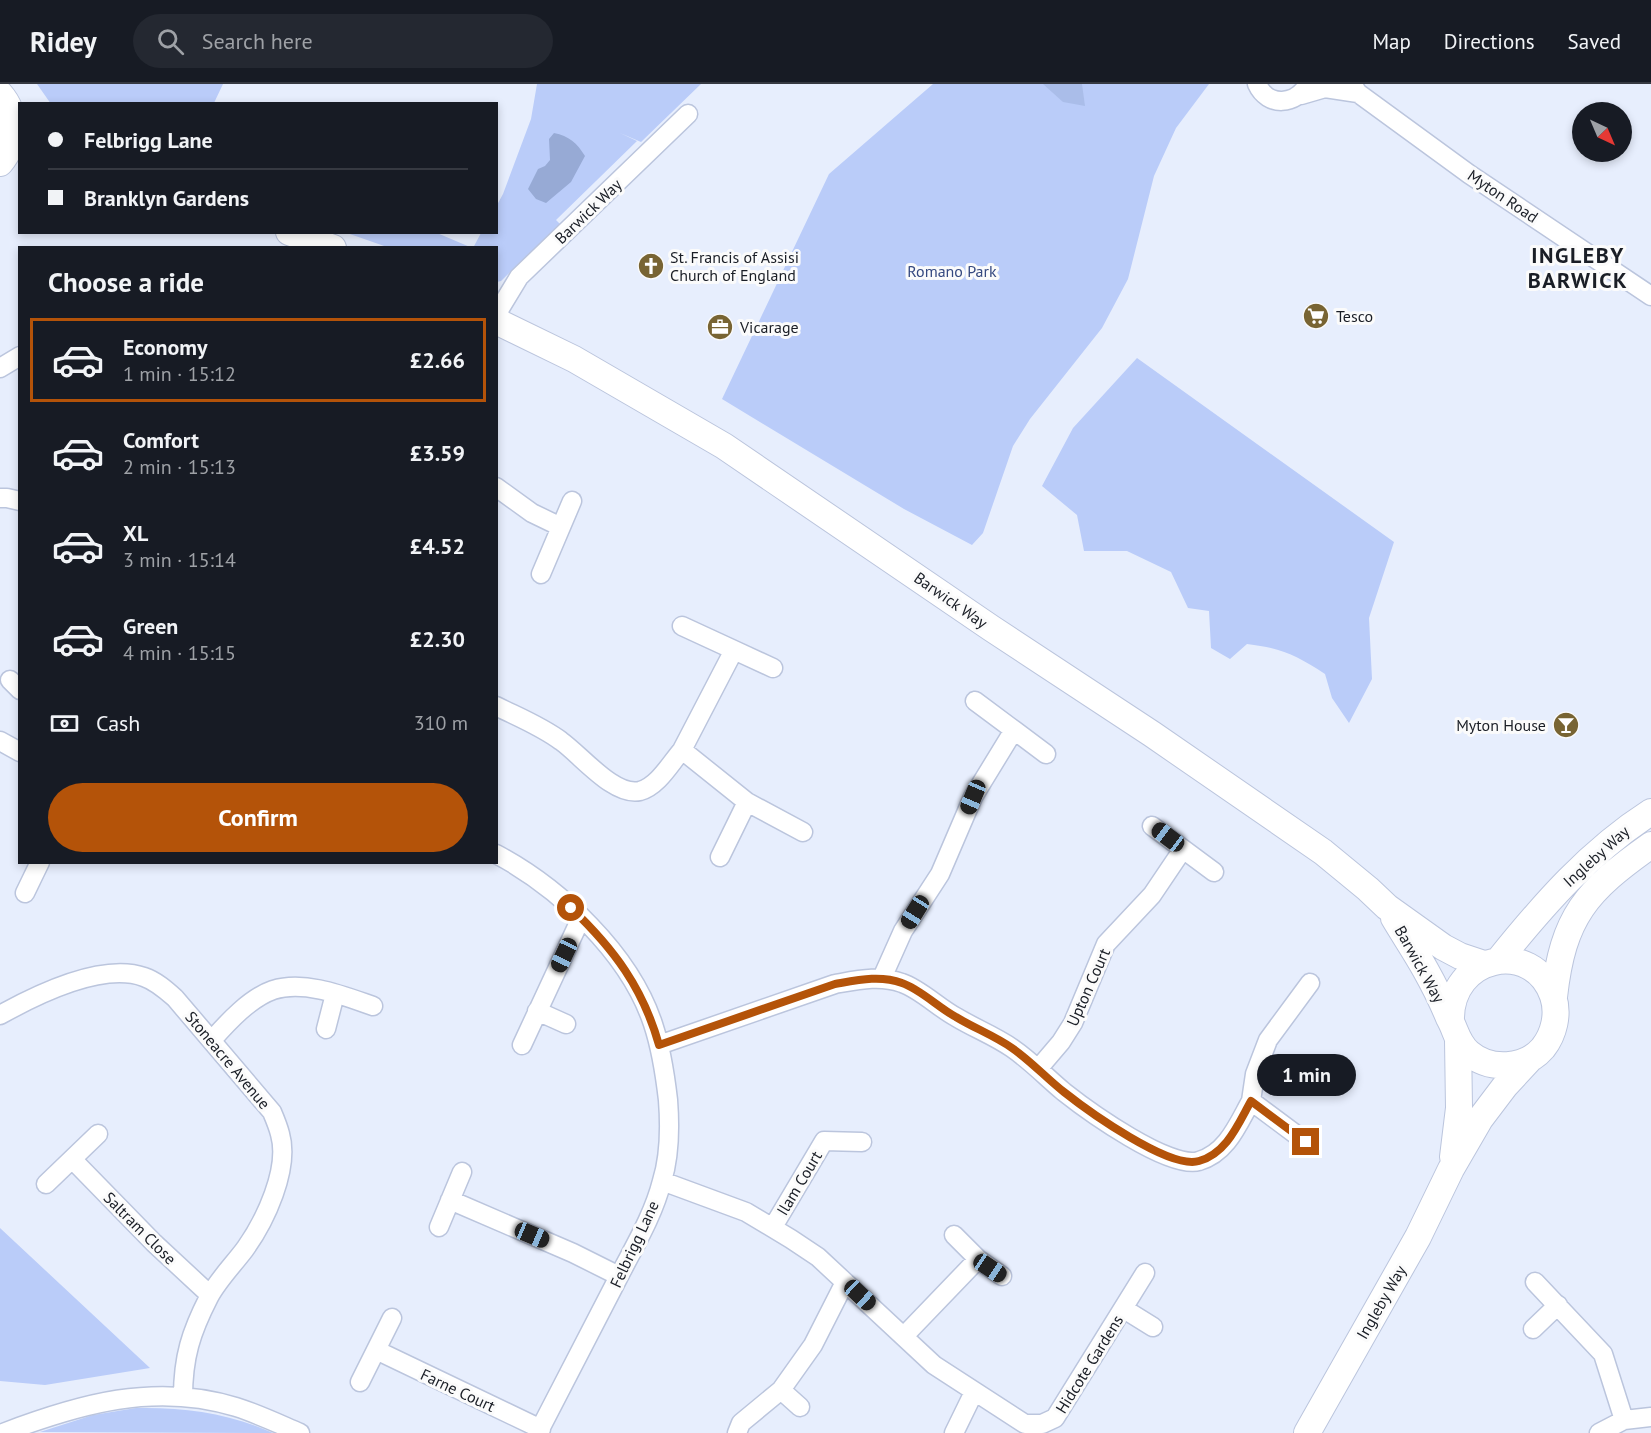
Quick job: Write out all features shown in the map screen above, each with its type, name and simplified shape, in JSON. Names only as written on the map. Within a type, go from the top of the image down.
[{"type":"street","name":"Myton Road","points":[[1257,84],[1260,92],[1269,99],[1280,102],[1291,101],[1305,89],[1355,88],[1469,174],[1651,296]]},
{"type":"street","points":[[0,163],[12,139],[13,122],[6,98]]},
{"type":"street","name":"Barwick Way","points":[[498,312],[519,277],[688,114]]},
{"type":"street","points":[[0,169],[18,167]]},
{"type":"street","points":[[294,234],[328,246]]},
{"type":"street","name":"Barwick Way","points":[[498,322],[574,359],[724,446],[1323,852],[1387,908],[1443,947],[1460,956],[1491,963]]},
{"type":"street","points":[[0,368],[18,357]]},
{"type":"street","points":[[498,488],[532,513],[561,527]]},
{"type":"street","points":[[0,498],[18,501]]},
{"type":"street","points":[[541,574],[572,501]]},
{"type":"street","points":[[682,626],[773,669]]},
{"type":"street","points":[[498,707],[562,741],[614,785],[627,791],[639,791],[652,786],[682,750],[734,650]]},
{"type":"street","points":[[975,701],[1046,754]]},
{"type":"street","points":[[882,978],[903,931],[940,874],[973,797],[1014,730]]},
{"type":"street","points":[[0,741],[18,751]]},
{"type":"street","points":[[682,750],[747,802],[803,832]]},
{"type":"street","points":[[720,857],[747,802]]},
{"type":"street","name":"Ingleby Way","points":[[1491,963],[1564,884],[1632,824],[1651,812]]},
{"type":"street","points":[[1152,826],[1214,873]]},
{"type":"street","name":"Ingleby Way","points":[[1554,997],[1557,964],[1567,934],[1585,901],[1601,883],[1651,845]]},
{"type":"street","name":"Upton Court","points":[[1038,1069],[1062,1042],[1106,944],[1152,895],[1183,849]]},
{"type":"street","name":"Felbrigg Lane","points":[[498,855],[538,881],[581,918],[614,953],[631,976],[653,1023],[659,1045],[666,1077],[670,1125],[662,1181],[643,1231],[540,1431]]},
{"type":"street","points":[[25,893],[39,864]]},
{"type":"street","name":"Barwick Way","points":[[1387,908],[1425,969],[1455,1031]]},
{"type":"street","points":[[522,1045],[581,918]]},
{"type":"street","points":[[1513,962],[1532,970],[1547,984],[1554,997],[1555,1025],[1550,1038],[1530,1059],[1515,1065],[1499,1066],[1483,1062],[1469,1053],[1455,1031],[1453,998],[1458,987],[1465,978],[1491,963],[1513,962]]},
{"type":"street","name":"Stoneacre Avenue","points":[[0,1015],[61,986],[114,974],[144,977],[161,986],[175,998],[272,1112],[281,1134],[280,1171],[261,1224],[210,1295],[184,1362],[183,1397]]},
{"type":"street","points":[[659,1045],[835,984],[882,978],[904,983],[955,1017],[1011,1047],[1064,1092],[1100,1118],[1154,1150],[1169,1158],[1184,1162],[1198,1162],[1213,1155],[1226,1145],[1251,1101],[1255,1074],[1268,1040],[1310,982]]},
{"type":"street","points":[[212,1040],[236,1016],[258,998],[273,990],[294,987],[334,994],[374,1006]]},
{"type":"street","points":[[326,1029],[334,994]]},
{"type":"street","points":[[537,1011],[566,1024]]},
{"type":"street","name":"Ingleby Way","points":[[1451,1169],[1459,1108],[1455,1031]]},
{"type":"street","name":"Ingleby Way","points":[[1307,1433],[1418,1237],[1451,1169],[1480,1119],[1505,1086],[1530,1059]]},
{"type":"street","points":[[1251,1101],[1306,1142]]},
{"type":"street","points":[[46,1184],[98,1134]]},
{"type":"street","name":"Ilam Court","points":[[773,1227],[824,1141],[862,1142]]},
{"type":"street","name":"Saltram Close","points":[[72,1159],[154,1243],[210,1295]]},
{"type":"street","points":[[439,1227],[462,1172]]},
{"type":"street","name":"Hidcote Gardens","points":[[662,1181],[746,1212],[818,1257],[934,1365],[1025,1424],[1041,1424],[1055,1418],[1145,1273]]},
{"type":"street","points":[[450,1200],[573,1253],[619,1276]]},
{"type":"street","points":[[954,1235],[978,1259],[1002,1276]]},
{"type":"street","points":[[904,1336],[978,1259]]},
{"type":"street","points":[[737,1433],[741,1423],[780,1390],[813,1345],[845,1282]]},
{"type":"street","points":[[1536,1282],[1602,1354],[1624,1420]]},
{"type":"street","points":[[1533,1329],[1558,1305]]},
{"type":"street","name":"Hidcote Gardens","points":[[1124,1309],[1153,1327]]},
{"type":"street","points":[[360,1382],[392,1318]]},
{"type":"street","name":"Farne Court","points":[[376,1350],[540,1431]]},
{"type":"street","points":[[780,1390],[800,1407]]},
{"type":"street","points":[[954,1433],[974,1392]]},
{"type":"street","points":[[3,1433],[84,1405],[133,1397],[183,1397],[236,1407],[300,1433]]},
{"type":"street","points":[[1599,1433],[1624,1420],[1651,1417]]},
{"type":"green space","points":[[37,84],[223,84],[214,102],[50,102]]},
{"type":"green space","points":[[537,84],[701,84],[641,142],[620,133],[637,141],[556,220],[560,224],[498,282],[498,246],[474,246],[480,234],[498,234],[498,203],[531,119]]},
{"type":"green space","name":"Romano Park","points":[[933,84],[1209,84],[1176,128],[1154,176],[1128,279],[1102,328],[1030,419],[1013,446],[983,533],[972,545],[904,509],[722,399],[829,174]]},
{"type":"green space","points":[[350,234],[439,234],[468,246],[384,246]]},
{"type":"green space","points":[[1137,358],[1394,542],[1369,618],[1372,679],[1349,723],[1332,698],[1325,674],[1306,662],[1280,651],[1247,644],[1230,659],[1211,648],[1209,611],[1188,608],[1171,572],[1127,551],[1084,551],[1077,515],[1042,486],[1073,428]]},
{"type":"green space","points":[[0,1228],[150,1368],[45,1385],[0,1381]]},
{"type":"green space","points":[[136,1408],[189,1410],[223,1416],[273,1433],[40,1432],[93,1415]]},
{"type":"shaded area","points":[[1043,84],[1082,84],[1085,106],[1063,102]]},
{"type":"shaded area","points":[[554,133],[572,141],[585,156],[571,182],[546,203],[536,199],[528,189],[538,169],[550,160],[549,139]]},
{"type":"place","name":"St. Francis of Assisi Church of England","points":[[651,266]]},
{"type":"place","name":"Tesco","points":[[1316,316]]},
{"type":"place","name":"Vicarage","points":[[720,327]]},
{"type":"place","name":"Myton House","points":[[1566,725]]},
{"type":"district","name":"INGLEBY BARWICK","points":[[1578,268]]},
{"type":"route","points":[[571,908],[614,953],[631,976],[653,1023],[659,1045],[835,984],[882,978],[904,983],[955,1017],[1011,1047],[1064,1092],[1100,1118],[1169,1158],[1184,1162],[1198,1162],[1213,1155],[1226,1145],[1251,1101],[1306,1142]]}]
